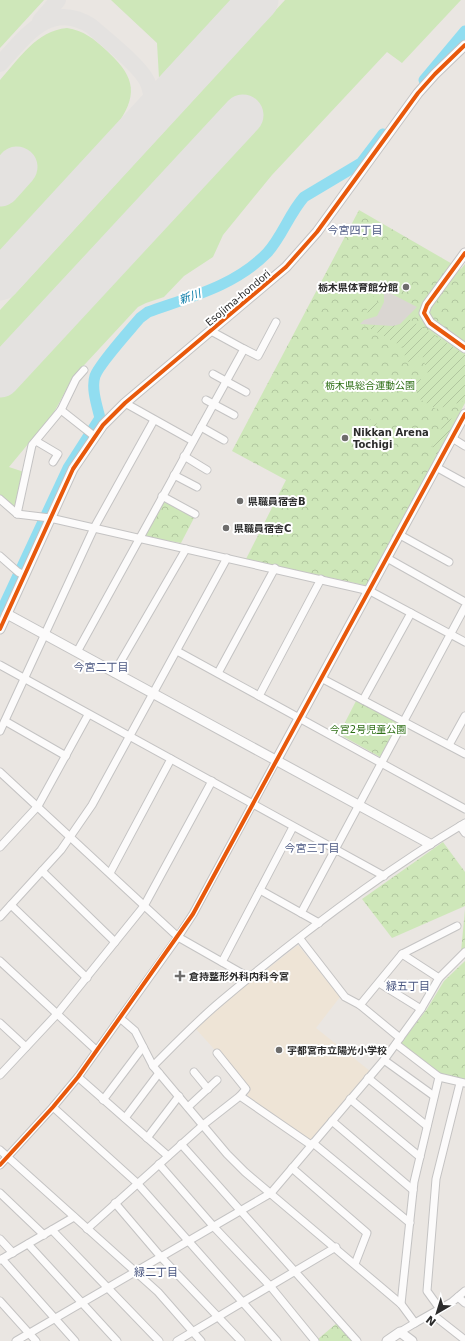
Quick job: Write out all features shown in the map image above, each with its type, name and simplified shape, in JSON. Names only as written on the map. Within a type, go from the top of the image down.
[{"type":"street","name":"Esojima-hondori","points":[[0,629],[73,469],[94,436],[125,404],[262,289],[302,250],[338,205],[418,93],[434,74],[465,46]]},
{"type":"street","points":[[465,253],[426,305],[424,313],[430,323],[465,348]]},
{"type":"street","points":[[211,331],[258,356],[276,322]]},
{"type":"street","points":[[77,652],[244,348]]},
{"type":"street","points":[[18,514],[32,445],[61,410],[76,380],[84,370]]},
{"type":"street","points":[[213,374],[246,392]]},
{"type":"street","points":[[206,400],[234,415]]},
{"type":"street","points":[[125,404],[193,441]]},
{"type":"street","points":[[61,410],[94,436]]},
{"type":"street","points":[[0,1165],[78,1077],[178,937],[254,803],[465,414]]},
{"type":"street","points":[[0,730],[25,680],[94,528],[154,420]]},
{"type":"street","points":[[201,427],[224,440]]},
{"type":"street","points":[[452,438],[465,446]]},
{"type":"street","points":[[36,441],[58,454],[53,462]]},
{"type":"street","points":[[184,456],[207,470]]},
{"type":"street","points":[[436,468],[465,483]]},
{"type":"street","points":[[174,475],[197,487]]},
{"type":"street","points":[[162,496],[195,514]]},
{"type":"street","points":[[0,499],[18,514],[50,518],[138,539],[275,568],[370,591],[465,642]]},
{"type":"street","points":[[400,535],[449,562]]},
{"type":"street","points":[[114,673],[186,549]]},
{"type":"street","points":[[0,557],[24,575]]},
{"type":"street","points":[[0,917],[70,838],[92,805],[227,558]]},
{"type":"street","points":[[387,558],[465,602]]},
{"type":"street","points":[[218,673],[275,568]]},
{"type":"street","points":[[259,696],[321,579]]},
{"type":"street","points":[[301,913],[465,607]]},
{"type":"street","points":[[363,700],[411,613]]},
{"type":"street","points":[[7,614],[430,844]]},
{"type":"street","points":[[177,650],[465,809]]},
{"type":"street","points":[[0,665],[88,715],[254,803],[293,827],[384,876]]},
{"type":"street","points":[[322,678],[465,754]]},
{"type":"street","points":[[0,847],[38,806],[88,715]]},
{"type":"street","points":[[449,745],[465,716]]},
{"type":"street","points":[[5,721],[66,756]]},
{"type":"street","points":[[110,873],[171,759]]},
{"type":"street","points":[[0,772],[178,937],[250,978]]},
{"type":"street","points":[[0,1075],[57,1014],[144,906],[212,781]]},
{"type":"street","points":[[153,1066],[220,1002],[319,923],[430,844],[462,825],[465,832]]},
{"type":"street","points":[[222,962],[293,827]]},
{"type":"street","points":[[0,835],[6,840]]},
{"type":"street","points":[[42,871],[115,942]]},
{"type":"street","points":[[260,890],[319,923]]},
{"type":"street","points":[[11,906],[87,978]]},
{"type":"street","points":[[360,1005],[402,954],[456,926]]},
{"type":"street","points":[[300,939],[345,997],[360,1005],[438,1077],[462,1083],[436,1178],[427,1291],[440,1309]]},
{"type":"street","points":[[16,1341],[271,1193],[384,1060],[421,1009],[440,978],[465,952]]},
{"type":"street","points":[[402,954],[440,978]]},
{"type":"street","points":[[0,961],[96,1050]]},
{"type":"street","points":[[379,983],[421,1009]]},
{"type":"street","points":[[120,1018],[135,1031],[153,1066],[202,1125],[245,1172],[356,1264],[401,1304],[415,1323]]},
{"type":"street","points":[[0,1023],[26,1047]]},
{"type":"street","points":[[103,1100],[143,1047]]},
{"type":"street","points":[[87,1228],[202,1125],[240,1096],[246,1089],[217,1053]]},
{"type":"street","points":[[384,1060],[434,1096]]},
{"type":"street","points":[[194,1072],[208,1089]]},
{"type":"street","points":[[125,1118],[159,1073]]},
{"type":"street","points":[[78,1077],[168,1156]]},
{"type":"street","points":[[401,1304],[413,1190],[438,1077]]},
{"type":"street","points":[[368,1078],[427,1126]]},
{"type":"street","points":[[188,1107],[217,1080]]},
{"type":"street","points":[[147,1138],[179,1096]]},
{"type":"street","points":[[240,1096],[312,1144],[410,1223]]},
{"type":"street","points":[[350,1099],[420,1156]]},
{"type":"street","points":[[53,1107],[137,1184],[187,1242],[244,1302],[277,1341]]},
{"type":"street","points":[[332,1120],[413,1190]]},
{"type":"street","points":[[181,1144],[240,1212],[357,1341]]},
{"type":"street","points":[[0,1150],[158,1292],[201,1341]]},
{"type":"street","points":[[159,1164],[214,1227],[271,1287],[315,1341]]},
{"type":"street","points":[[292,1168],[367,1233],[356,1264]]},
{"type":"street","points":[[0,1193],[44,1235]]},
{"type":"street","points":[[115,1203],[161,1257],[219,1316],[241,1341]]},
{"type":"street","points":[[74,1217],[1,1260],[75,1341]]},
{"type":"street","points":[[52,1230],[160,1341]]},
{"type":"street","points":[[0,1239],[13,1253]]},
{"type":"street","points":[[28,1244],[117,1341]]},
{"type":"street","points":[[177,1341],[271,1287],[336,1247]]},
{"type":"street","points":[[387,1341],[440,1309],[465,1291]]},
{"type":"street","points":[[458,1297],[465,1303]]},
{"type":"street","points":[[0,1301],[36,1341]]},
{"type":"street","points":[[432,1314],[465,1340]]},
{"type":"street","points":[[400,1332],[412,1341]]},
{"type":"shaded area","points":[[384,290],[417,307],[400,324],[393,326],[360,324],[364,320],[377,316],[384,302]]},
{"type":"shaded area","name":"宇都宮市立陽光小学校","points":[[298,945],[340,997],[316,1028],[370,1071],[311,1142],[247,1097],[250,1089],[196,1029],[233,996]]},
{"type":"green space","points":[[0,0],[44,0],[0,48]]},
{"type":"green space","points":[[111,0],[231,0],[159,78],[157,43]]},
{"type":"green space","points":[[285,0],[461,0],[402,63],[387,52],[272,175],[223,235],[213,257],[184,276],[164,297],[138,307],[74,376],[53,414],[9,467],[24,472],[15,509],[0,496],[0,310]]},
{"type":"green space","points":[[67,28],[88,36],[101,46],[122,67],[130,83],[131,92],[126,111],[119,122],[0,251],[0,80],[37,40],[56,30]]},
{"type":"green space","name":"栃木県総合運動公園","points":[[359,210],[461,269],[465,264],[465,403],[368,586],[246,559],[286,480],[232,451]]},
{"type":"green space","points":[[374,296],[377,298],[377,304],[373,311],[365,313]]},
{"type":"green space","points":[[406,317],[465,355],[465,401],[436,409],[418,398],[417,386],[404,387],[403,378],[430,380],[422,355],[408,362],[404,354],[405,348],[364,325],[383,326],[403,321]]},
{"type":"green space","points":[[453,418],[455,421],[437,454],[435,454],[432,445],[445,422]]},
{"type":"green space","points":[[371,419],[378,420],[373,432],[370,431],[368,423]]},
{"type":"green space","points":[[164,499],[195,516],[181,543],[146,537],[145,532]]},
{"type":"green space","name":"今宮2号児童公園","points":[[356,701],[399,723],[380,757],[339,734]]},
{"type":"green space","points":[[443,842],[465,872],[465,906],[392,938],[362,899]]},
{"type":"green space","points":[[465,909],[465,950],[461,952]]},
{"type":"green space","points":[[465,961],[465,1080],[439,1073],[401,1043],[427,1009],[444,981]]},
{"type":"green space","points":[[337,1323],[354,1341],[320,1341],[318,1339]]},
{"type":"waterway","name":"新川","points":[[424,80],[465,31]]},
{"type":"waterway","name":"新川","points":[[0,614],[68,468],[100,418],[95,397],[94,381],[95,376],[108,356],[140,318],[148,312],[211,289],[241,274],[254,264],[272,247],[304,197],[361,163],[383,134]]},
{"type":"taxiway","points":[[40,21],[58,0]]},
{"type":"taxiway","points":[[0,64],[29,33],[40,25],[51,19],[63,17],[76,19],[91,26],[122,52],[137,67],[149,85],[152,102],[152,115]]},
{"type":"runway","points":[[0,280],[258,0]]},
{"type":"runway","points":[[0,377],[243,115]]},
{"type":"runway","points":[[0,186],[17,167]]},
{"type":"cycle path","points":[[0,629],[73,469],[103,425],[125,403],[286,267],[317,232],[418,93],[465,45]]},
{"type":"cycle path","points":[[465,253],[427,305],[424,313],[430,323],[465,348]]},
{"type":"cycle path","points":[[0,1165],[78,1077],[193,914],[465,414]]},
{"type":"place","name":"栃木県体育館分館","points":[[406,287]]},
{"type":"place","name":"Nikkan Arena Tochigi","points":[[345,438]]},
{"type":"place","name":"県職員宿舎B","points":[[240,501]]},
{"type":"place","name":"県職員宿舎C","points":[[226,528]]},
{"type":"place","name":"倉持整形外科内科今宮","points":[[180,976]]},
{"type":"place","name":"宇都宮市立陽光小学校","points":[[279,1050]]},
{"type":"district","name":"今宮四丁目","points":[[355,230]]},
{"type":"district","name":"今宮二丁目","points":[[101,667]]},
{"type":"district","name":"今宮三丁目","points":[[312,848]]},
{"type":"district","name":"緑五丁目","points":[[408,986]]},
{"type":"district","name":"緑二丁目","points":[[156,1272]]}]
